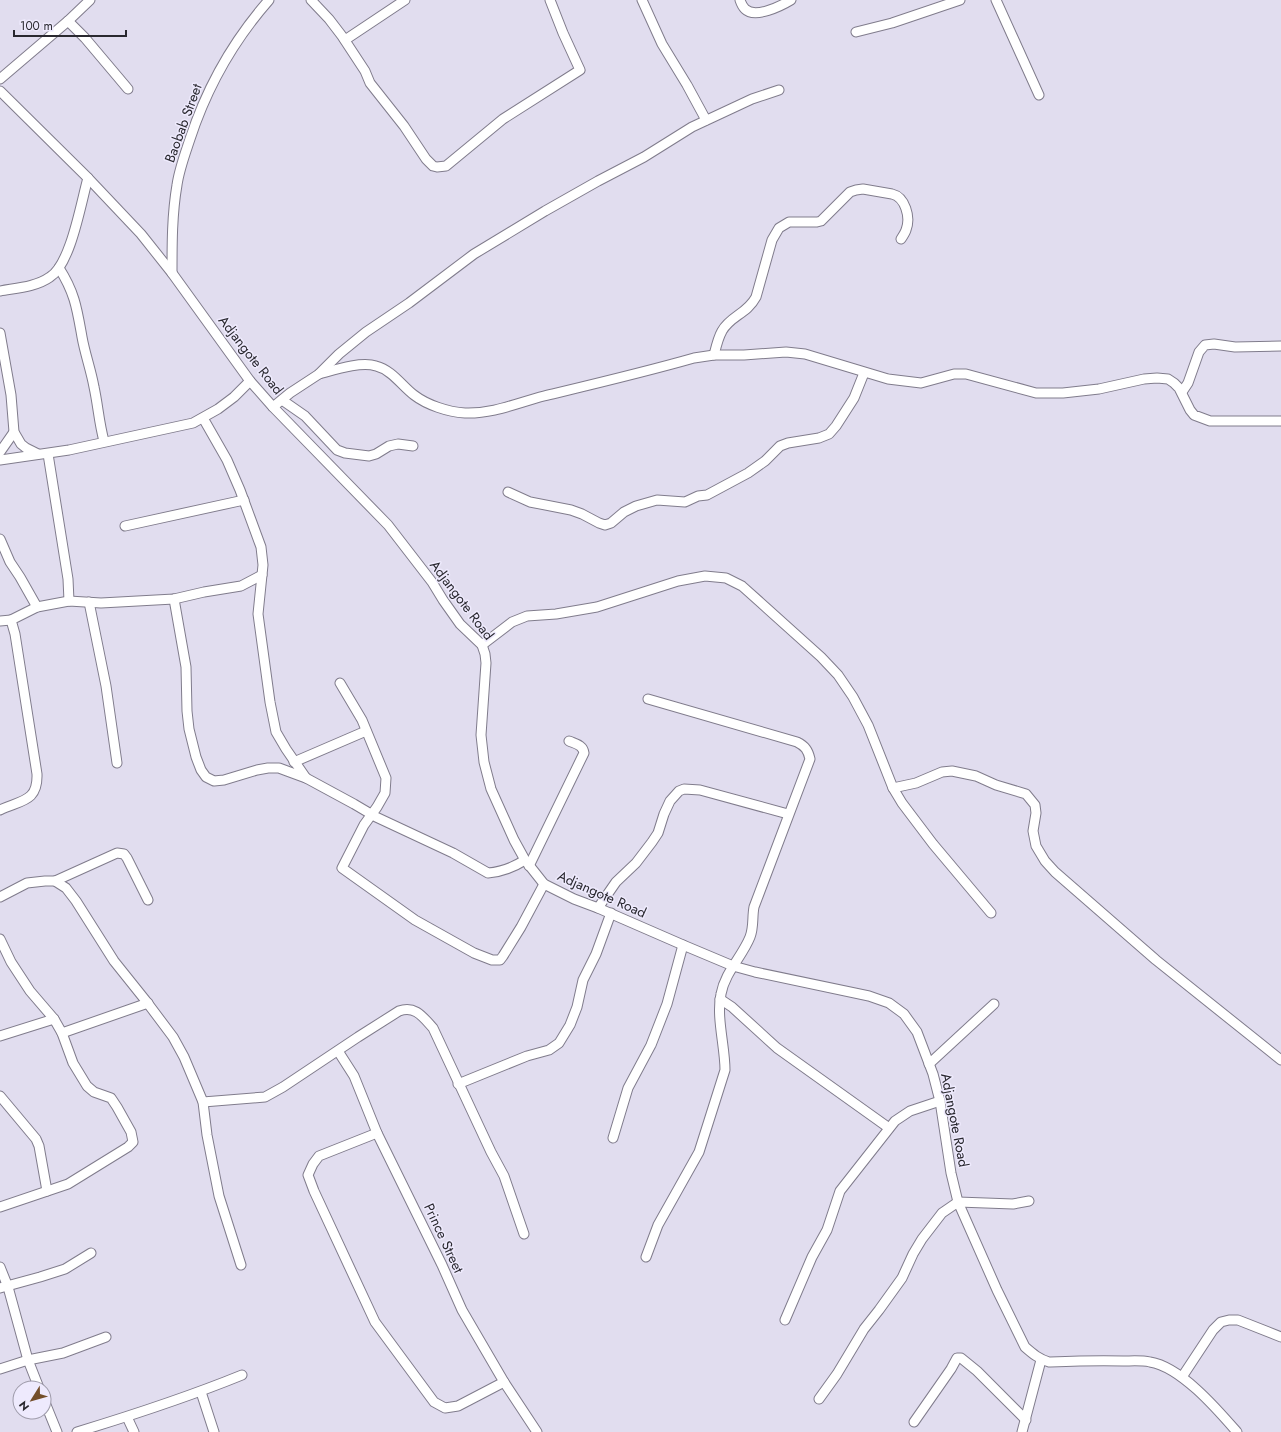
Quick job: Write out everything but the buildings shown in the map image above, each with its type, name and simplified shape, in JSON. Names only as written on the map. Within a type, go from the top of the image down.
[{"type":"street","points":[[0,79],[68,21],[90,0]]},
{"type":"street","name":"Baobab Street","points":[[172,273],[172,232],[177,185],[185,154],[199,112],[230,51],[251,21],[269,0]]},
{"type":"street","points":[[311,0],[329,19],[345,40],[365,71],[370,83],[404,126],[426,159],[433,166],[437,167],[446,166],[503,119],[580,70],[550,0]]},
{"type":"street","points":[[345,40],[405,0]]},
{"type":"street","points":[[642,0],[662,44],[706,120]]},
{"type":"street","points":[[740,0],[745,9],[751,12],[765,11],[783,5],[791,0]]},
{"type":"street","points":[[856,32],[892,22],[937,4],[960,0]]},
{"type":"street","points":[[996,0],[1039,95]]},
{"type":"street","points":[[68,21],[85,38],[128,89]]},
{"type":"street","points":[[273,407],[319,374],[339,354],[366,332],[409,303],[474,254],[545,211],[644,157],[706,120],[752,99],[780,90]]},
{"type":"street","name":"Adjangote Road","points":[[0,91],[131,222],[172,273],[250,381],[273,407],[388,525],[432,582],[460,624],[482,645],[486,663],[482,735],[484,762],[491,789],[514,840],[527,863],[544,884],[574,899],[611,913],[683,946],[733,966],[762,974],[869,996],[889,1003],[904,1014],[917,1032],[929,1064],[940,1101],[951,1173],[958,1202],[997,1290],[1025,1347],[1041,1360]]},
{"type":"street","points":[[0,292],[38,283],[50,278],[59,268],[70,247],[88,178]]},
{"type":"street","points":[[714,355],[722,330],[731,320],[752,304],[758,290],[772,240],[782,224],[788,222],[821,221],[850,192],[863,189],[896,195],[902,199],[908,218],[906,229],[901,239]]},
{"type":"street","points":[[59,268],[66,278],[74,297],[104,441]]},
{"type":"street","points":[[0,333],[2,353],[11,395],[14,432],[21,444],[26,448],[44,454]]},
{"type":"street","points":[[1182,392],[1188,383],[1200,352],[1205,345],[1214,344],[1235,347],[1281,346]]},
{"type":"street","points":[[319,374],[365,365],[376,366],[387,371],[414,395],[426,402],[463,413],[482,413],[503,409],[694,358],[714,355],[744,355],[786,352],[805,354],[888,379],[921,383],[954,374],[966,374],[1036,393],[1063,393],[1099,389],[1144,379],[1168,379],[1182,392],[1190,410],[1194,415],[1201,418],[1210,421],[1281,421]]},
{"type":"street","points":[[508,492],[530,502],[582,514],[605,525],[611,523],[624,512],[636,506],[656,500],[684,502],[698,496],[707,495],[748,473],[780,446],[788,443],[819,438],[829,434],[854,398],[864,373]]},
{"type":"street","points":[[0,460],[44,454],[193,422],[203,418],[234,397],[250,381]]},
{"type":"street","points":[[282,400],[305,416],[337,450],[345,453],[369,456],[376,454],[389,446],[398,444],[413,446]]},
{"type":"street","points":[[203,418],[227,460],[244,500],[261,547],[263,565],[258,614],[270,702],[276,732],[286,750],[306,778]]},
{"type":"street","points":[[0,452],[14,432]]},
{"type":"street","points":[[44,454],[68,579],[69,601]]},
{"type":"street","points":[[125,526],[244,500]]},
{"type":"street","points":[[0,539],[10,562],[37,607]]},
{"type":"street","points":[[0,622],[11,620],[37,607],[69,601],[112,603],[174,599],[241,586],[262,575]]},
{"type":"street","points":[[482,645],[512,622],[528,616],[556,614],[597,606],[678,580],[705,576],[726,578],[742,586],[821,657],[838,675],[854,697],[868,725],[893,788],[902,803],[933,844],[991,913]]},
{"type":"street","points":[[174,599],[186,667],[189,729],[201,770],[206,777],[214,781],[224,780],[256,770],[279,768],[306,778],[381,820],[453,853],[488,873],[527,863],[584,753],[584,749],[581,746],[569,741]]},
{"type":"street","points":[[89,602],[106,686],[117,763]]},
{"type":"street","points":[[0,810],[28,799],[33,795],[38,782],[38,774],[15,634],[11,620]]},
{"type":"street","points":[[340,683],[354,705],[386,778],[385,793],[364,825],[342,868],[415,920],[474,953],[492,960],[500,960],[503,956],[521,927],[544,884]]},
{"type":"street","points":[[646,1257],[658,1225],[699,1152],[725,1070],[720,999],[726,976],[750,938],[753,928],[752,918],[754,907],[772,863],[788,814],[810,759],[804,746],[797,742],[648,699]]},
{"type":"street","points":[[294,762],[366,731]]},
{"type":"street","points":[[279,768],[284,760],[286,750]]},
{"type":"street","points":[[893,788],[916,783],[942,772],[952,771],[976,776],[996,786],[1026,794],[1035,805],[1036,813],[1033,831],[1036,846],[1045,862],[1156,960],[1281,1060]]},
{"type":"street","points":[[598,908],[616,882],[636,863],[652,842],[658,833],[670,801],[679,791],[684,789],[700,790],[788,814]]},
{"type":"street","points":[[364,825],[381,820]]},
{"type":"street","points":[[55,881],[117,853],[121,853],[128,858],[148,900]]},
{"type":"street","points":[[0,897],[27,883],[45,880],[55,881],[66,888],[76,901],[114,961],[173,1037],[184,1057],[203,1102],[207,1135],[220,1200],[241,1265]]},
{"type":"street","points":[[458,1084],[527,1056],[549,1050],[559,1043],[570,1025],[584,980],[596,954],[611,913]]},
{"type":"street","points":[[0,939],[30,991],[54,1019],[62,1033],[73,1063],[88,1086],[94,1092],[111,1098],[131,1132],[133,1142],[128,1147],[68,1184],[0,1206]]},
{"type":"street","points":[[612,1138],[628,1088],[652,1045],[683,946]]},
{"type":"street","points":[[720,999],[732,1007],[778,1048],[889,1128]]},
{"type":"street","points":[[62,1033],[148,1003]]},
{"type":"street","points":[[929,1064],[994,1004]]},
{"type":"street","points":[[203,1102],[265,1097],[300,1077],[400,1011],[406,1009],[414,1010],[433,1028],[494,1160],[504,1176],[524,1234]]},
{"type":"street","points":[[0,1036],[54,1019]]},
{"type":"street","name":"Prince Street","points":[[338,1051],[354,1076],[377,1133],[442,1265],[462,1310],[504,1382],[537,1432]]},
{"type":"street","points":[[0,1096],[36,1139],[39,1146],[48,1191]]},
{"type":"street","points":[[785,1320],[812,1258],[827,1230],[840,1191],[889,1128],[901,1116],[922,1106],[940,1101]]},
{"type":"street","points":[[377,1133],[318,1156],[308,1175],[375,1322],[434,1402],[444,1408],[458,1406],[504,1382]]},
{"type":"street","points":[[819,1399],[837,1374],[864,1328],[902,1278],[922,1239],[942,1213],[958,1202],[1013,1204],[1030,1201]]},
{"type":"street","points":[[4,1288],[65,1269],[91,1253]]},
{"type":"street","points":[[0,1267],[4,1288],[36,1380]]},
{"type":"street","points":[[1182,1377],[1213,1330],[1221,1322],[1238,1320],[1281,1337]]},
{"type":"street","points":[[0,1369],[28,1360],[63,1353],[106,1337]]},
{"type":"street","points":[[914,1422],[957,1358],[961,1358],[977,1371],[1026,1420]]},
{"type":"street","points":[[1022,1432],[1041,1360],[1049,1362],[1105,1360],[1150,1362],[1162,1366],[1182,1377],[1210,1402],[1237,1432]]},
{"type":"street","points":[[77,1432],[201,1392],[242,1375]]},
{"type":"street","points":[[201,1392],[214,1432]]},
{"type":"street","points":[[127,1417],[134,1432]]},
{"type":"street","points":[[52,1420],[57,1432]]}]
